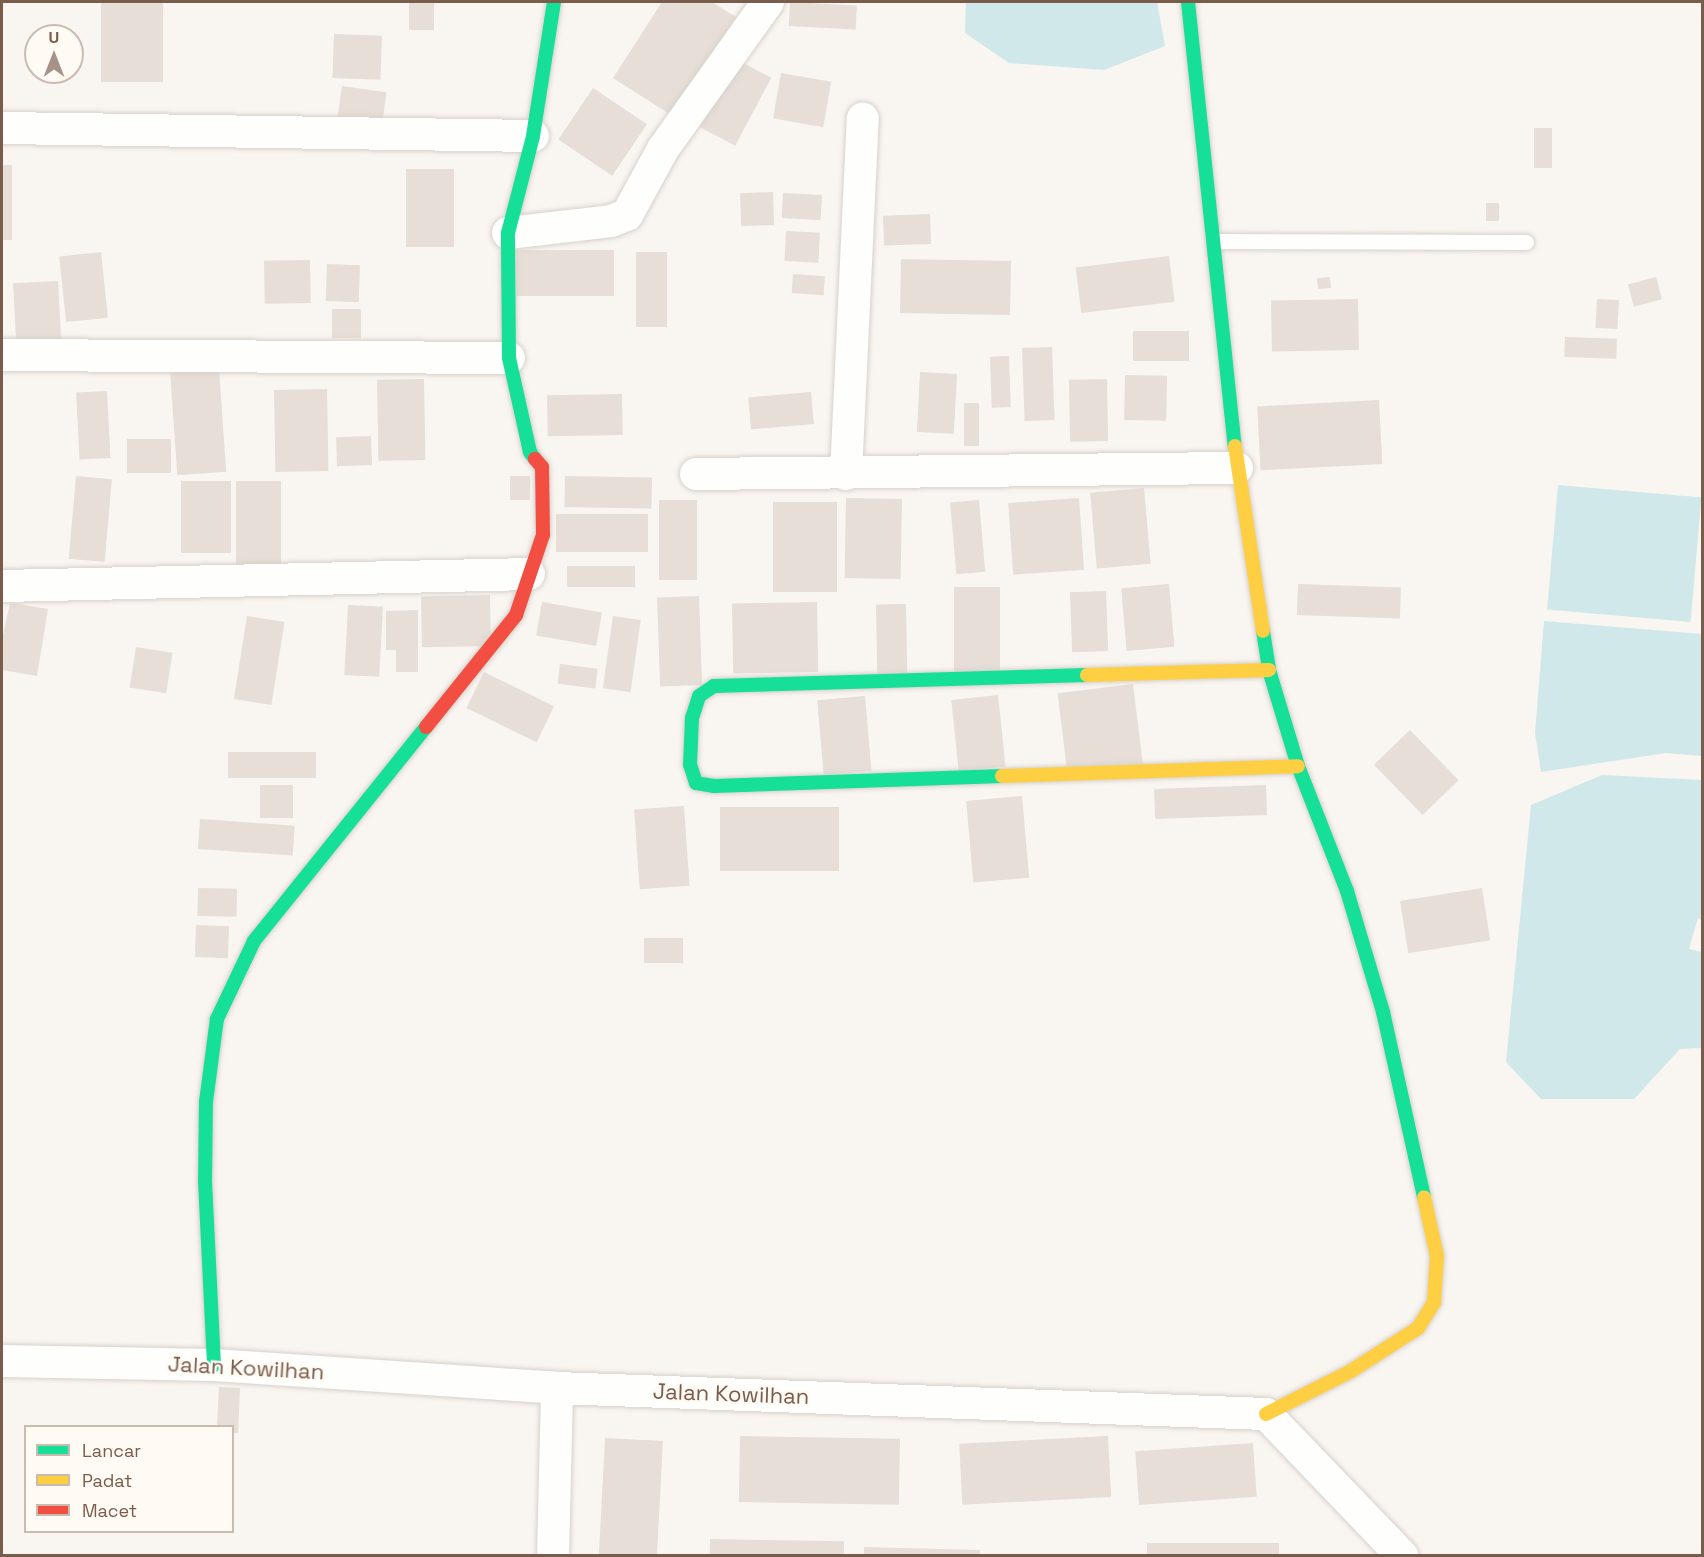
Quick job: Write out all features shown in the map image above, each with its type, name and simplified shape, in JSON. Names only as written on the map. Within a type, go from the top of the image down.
[{"type":"street","points":[[214,1365],[205,1181],[206,1102],[217,1019],[254,941],[516,615],[543,535],[542,467],[530,452],[509,358],[508,233],[533,136],[554,2]]},
{"type":"street","points":[[508,233],[611,221],[627,215],[663,149],[768,2]]},
{"type":"street","points":[[1188,2],[1237,468],[1269,670],[1298,766],[1347,891],[1383,1012],[1437,1256],[1434,1302],[1418,1328],[1351,1371],[1266,1414],[1402,1556]]},
{"type":"street","points":[[846,474],[863,117]]},
{"type":"street","points":[[2,128],[533,136]]},
{"type":"street","points":[[2,355],[509,358]]},
{"type":"street","points":[[696,474],[1237,468]]},
{"type":"street","points":[[2,586],[529,574]]},
{"type":"street","points":[[1269,670],[714,686],[699,696],[692,717],[690,765],[696,783],[714,786],[1298,766]]},
{"type":"street","name":"Jalan Kowilhan","points":[[2,1361],[214,1365],[557,1388],[1266,1414]]},
{"type":"street","points":[[553,1556],[557,1388]]},
{"type":"lane","points":[[1214,241],[1526,242]]},
{"type":"water","points":[[966,2],[1157,2],[1165,46],[1104,70],[1009,63],[965,33]]},
{"type":"water","points":[[1558,485],[1701,498],[1691,622],[1547,610]]},
{"type":"water","points":[[1544,621],[1702,634],[1702,756],[1666,753],[1541,772],[1535,733]]},
{"type":"water","points":[[1602,775],[1702,780],[1702,920],[1698,918],[1689,949],[1702,952],[1702,1048],[1680,1049],[1634,1099],[1541,1099],[1506,1062],[1531,805]]},
{"type":"building","points":[[101,2],[163,2],[163,82],[101,82]]},
{"type":"building","points":[[409,2],[434,2],[434,30],[409,30]]},
{"type":"building","points":[[662,2],[712,2],[736,17],[671,115],[613,78]]},
{"type":"building","points":[[790,2],[857,6],[856,29],[789,26]]},
{"type":"building","points":[[334,34],[382,36],[380,80],[332,78]]},
{"type":"building","points":[[736,59],[771,78],[735,146],[700,127]]},
{"type":"building","points":[[781,73],[831,82],[823,127],[773,118]]},
{"type":"building","points":[[342,86],[387,92],[382,123],[338,117]]},
{"type":"building","points":[[593,88],[647,124],[612,176],[558,139]]},
{"type":"building","points":[[1534,128],[1552,128],[1552,168],[1534,168]]},
{"type":"building","points":[[2,165],[12,165],[12,240],[2,240]]},
{"type":"building","points":[[406,169],[454,169],[454,247],[406,247]]},
{"type":"building","points":[[773,192],[774,225],[741,226],[740,193]]},
{"type":"building","points":[[783,193],[822,195],[821,220],[782,218]]},
{"type":"building","points":[[1486,203],[1499,203],[1499,221],[1486,221]]},
{"type":"building","points":[[930,214],[931,244],[884,246],[883,216]]},
{"type":"building","points":[[786,231],[820,233],[818,263],[784,261]]},
{"type":"building","points":[[516,250],[614,250],[614,296],[516,296]]},
{"type":"building","points":[[101,252],[108,318],[66,322],[59,256]]},
{"type":"building","points":[[636,252],[667,252],[667,327],[636,327]]},
{"type":"building","points":[[1169,256],[1175,302],[1081,313],[1076,267]]},
{"type":"building","points":[[901,259],[1011,261],[1010,315],[900,313]]},
{"type":"building","points":[[310,260],[311,303],[265,304],[264,261]]},
{"type":"building","points":[[327,264],[360,265],[359,302],[326,301]]},
{"type":"building","points":[[793,274],[825,276],[824,295],[792,293]]},
{"type":"building","points":[[1330,277],[1331,288],[1318,289],[1317,278]]},
{"type":"building","points":[[1656,277],[1662,299],[1634,307],[1628,285]]},
{"type":"building","points":[[58,281],[62,351],[17,353],[13,283]]},
{"type":"building","points":[[1358,299],[1359,350],[1272,352],[1271,301]]},
{"type":"building","points":[[1597,299],[1619,300],[1617,329],[1595,328]]},
{"type":"building","points":[[332,309],[361,309],[361,338],[332,338]]},
{"type":"building","points":[[1133,331],[1189,331],[1189,361],[1133,361]]},
{"type":"building","points":[[1565,337],[1617,339],[1616,359],[1564,357]]},
{"type":"building","points":[[1052,347],[1055,420],[1025,421],[1022,348]]},
{"type":"building","points":[[1009,356],[1011,407],[992,408],[990,357]]},
{"type":"building","points":[[219,369],[226,472],[177,475],[170,372]]},
{"type":"building","points":[[920,372],[957,374],[954,434],[917,432]]},
{"type":"building","points":[[1125,375],[1167,376],[1166,421],[1124,420]]},
{"type":"building","points":[[424,379],[425,460],[378,461],[377,380]]},
{"type":"building","points":[[1107,379],[1108,441],[1070,442],[1069,380]]},
{"type":"building","points":[[327,389],[328,471],[275,472],[274,390]]},
{"type":"building","points":[[107,391],[111,458],[80,460],[76,393]]},
{"type":"building","points":[[811,392],[814,424],[751,429],[748,397]]},
{"type":"building","points":[[622,394],[623,435],[548,436],[547,395]]},
{"type":"building","points":[[1379,400],[1382,464],[1261,470],[1257,406]]},
{"type":"building","points":[[964,403],[979,403],[979,446],[964,446]]},
{"type":"building","points":[[371,436],[372,465],[337,466],[336,437]]},
{"type":"building","points":[[127,439],[171,439],[171,473],[127,473]]},
{"type":"building","points":[[76,476],[112,479],[105,562],[69,559]]},
{"type":"building","points":[[510,476],[530,476],[530,500],[510,500]]},
{"type":"building","points":[[565,476],[652,478],[651,509],[564,507]]},
{"type":"building","points":[[181,481],[231,481],[231,553],[181,553]]},
{"type":"building","points":[[236,481],[281,481],[281,569],[236,569]]},
{"type":"building","points":[[1144,488],[1151,564],[1097,568],[1090,493]]},
{"type":"building","points":[[846,498],[902,499],[901,579],[845,578]]},
{"type":"building","points":[[1079,498],[1084,570],[1013,575],[1008,503]]},
{"type":"building","points":[[659,500],[697,500],[697,580],[659,580]]},
{"type":"building","points":[[979,500],[985,572],[956,574],[950,503]]},
{"type":"building","points":[[773,502],[837,502],[837,592],[773,592]]},
{"type":"building","points":[[556,514],[648,514],[648,552],[556,552]]},
{"type":"building","points":[[567,566],[635,566],[635,587],[567,587]]},
{"type":"building","points":[[1169,584],[1174,647],[1127,651],[1121,588]]},
{"type":"building","points":[[1298,584],[1401,588],[1400,619],[1297,615]]},
{"type":"building","points":[[954,587],[1000,587],[1000,671],[954,671]]},
{"type":"building","points":[[1106,591],[1108,651],[1072,652],[1070,592]]},
{"type":"building","points":[[490,595],[491,646],[422,647],[421,596]]},
{"type":"building","points":[[699,596],[702,685],[660,686],[657,597]]},
{"type":"building","points":[[542,602],[602,613],[596,646],[536,635]]},
{"type":"building","points":[[817,602],[818,672],[733,673],[732,603]]},
{"type":"building","points":[[10,603],[48,609],[37,676],[2,670],[2,640]]},
{"type":"building","points":[[906,604],[907,678],[877,679],[876,605]]},
{"type":"building","points":[[348,605],[383,607],[379,677],[344,675]]},
{"type":"building","points":[[418,610],[418,672],[396,672],[396,650],[386,650],[386,611]]},
{"type":"building","points":[[247,616],[285,622],[271,705],[234,699]]},
{"type":"building","points":[[613,616],[641,620],[631,692],[603,688]]},
{"type":"building","points":[[136,647],[173,653],[166,693],[130,687]]},
{"type":"building","points":[[560,664],[598,669],[595,688],[558,684]]},
{"type":"building","points":[[484,672],[554,706],[537,742],[466,708]]},
{"type":"building","points":[[1133,684],[1143,764],[1067,774],[1058,693]]},
{"type":"building","points":[[998,695],[1006,767],[959,772],[951,700]]},
{"type":"building","points":[[865,696],[872,771],[824,775],[817,700]]},
{"type":"building","points":[[1410,730],[1459,780],[1423,815],[1374,765]]},
{"type":"building","points":[[228,752],[316,752],[316,778],[228,778]]},
{"type":"building","points":[[260,785],[293,785],[293,818],[260,818]]},
{"type":"building","points":[[1266,785],[1267,815],[1155,819],[1154,789]]},
{"type":"building","points":[[1022,796],[1029,878],[973,883],[966,801]]},
{"type":"building","points":[[684,806],[690,886],[640,889],[634,809]]},
{"type":"building","points":[[720,807],[839,807],[839,871],[720,871]]},
{"type":"building","points":[[200,819],[295,826],[293,856],[198,849]]},
{"type":"building","points":[[198,888],[237,889],[237,917],[198,916]]},
{"type":"building","points":[[1482,888],[1490,940],[1408,953],[1400,901]]},
{"type":"building","points":[[196,925],[229,926],[228,958],[195,957]]},
{"type":"building","points":[[644,938],[683,938],[683,963],[644,963]]},
{"type":"building","points":[[219,1387],[240,1388],[238,1433],[234,1433],[234,1425],[217,1425]]},
{"type":"building","points":[[740,1436],[900,1439],[899,1505],[739,1502]]},
{"type":"building","points":[[1108,1436],[1111,1497],[962,1505],[959,1444]]},
{"type":"building","points":[[605,1438],[663,1441],[657,1556],[599,1556]]},
{"type":"building","points":[[1253,1443],[1257,1497],[1139,1505],[1135,1451]]},
{"type":"building","points":[[710,1539],[844,1541],[844,1556],[710,1556]]},
{"type":"building","points":[[1147,1543],[1279,1543],[1279,1556],[1147,1556]]},
{"type":"building","points":[[864,1547],[980,1550],[980,1556],[864,1556]]},
{"type":"traffic: fast","points":[[535,459],[530,452],[509,358],[508,233],[533,136],[554,2]]},
{"type":"traffic: fast","points":[[1188,2],[1235,446]]},
{"type":"traffic: fast","points":[[1263,631],[1269,670],[1298,766],[1347,891],[1383,1012],[1424,1197]]},
{"type":"traffic: fast","points":[[1002,776],[714,786],[696,783],[690,765],[692,718],[699,696],[714,686],[1087,675]]},
{"type":"traffic: fast","points":[[214,1365],[205,1181],[206,1102],[217,1019],[254,941],[426,727]]},
{"type":"traffic: slow","points":[[1235,446],[1263,631]]},
{"type":"traffic: slow","points":[[1087,675],[1269,670]]},
{"type":"traffic: slow","points":[[1002,776],[1298,766]]},
{"type":"traffic: slow","points":[[1266,1414],[1351,1371],[1418,1328],[1434,1302],[1437,1256],[1424,1197]]},
{"type":"traffic: jam","points":[[426,727],[516,615],[543,535],[542,467],[535,459]]}]
